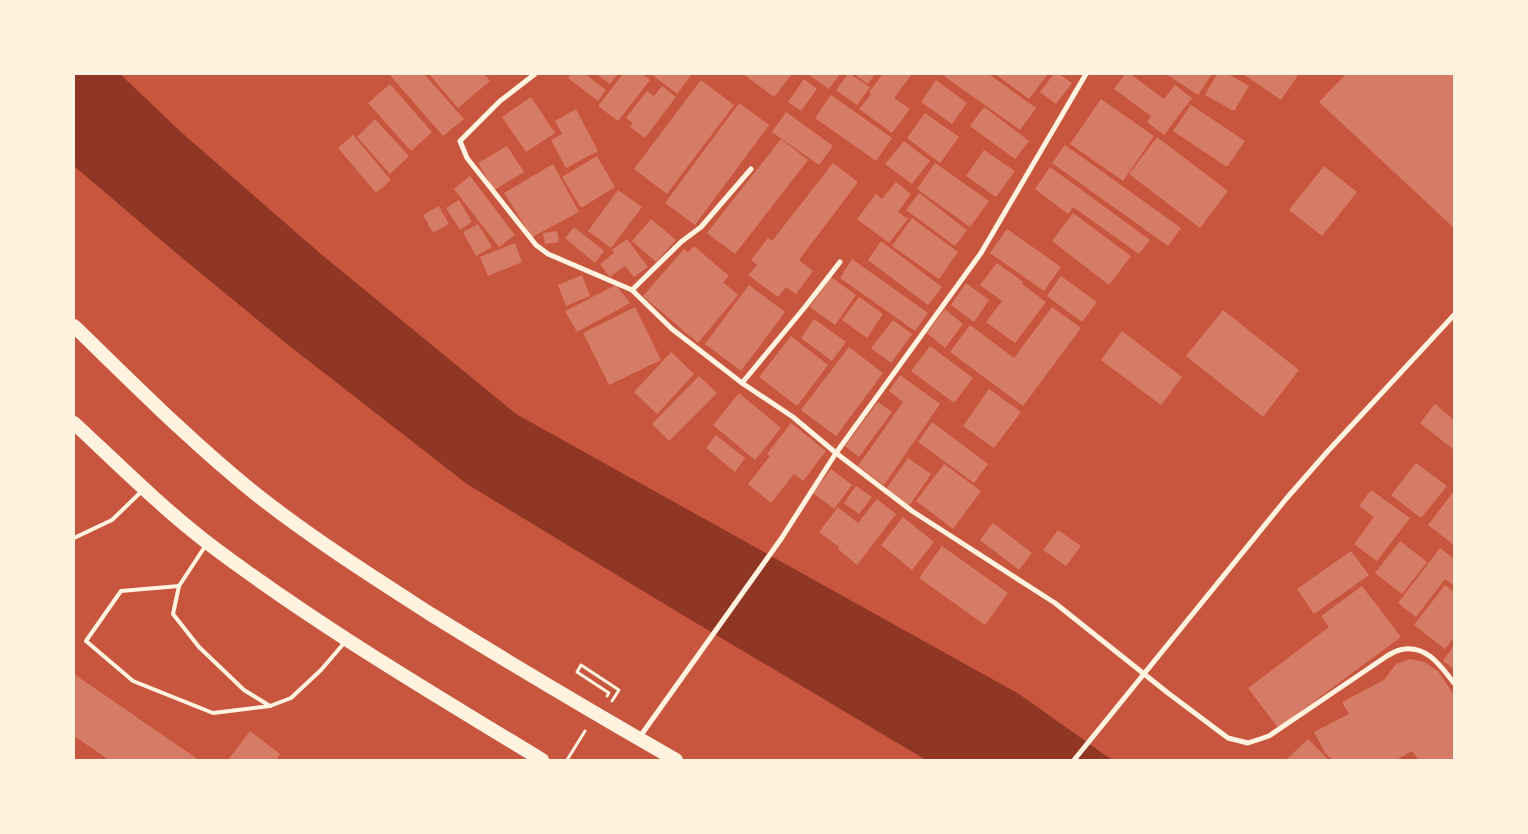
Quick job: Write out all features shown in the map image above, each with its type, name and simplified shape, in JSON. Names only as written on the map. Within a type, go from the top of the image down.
[{"type":"highway","points":[[74,326],[203,450],[258,496],[314,538],[400,595],[505,660],[676,760]]},
{"type":"highway","points":[[74,423],[144,489],[208,543],[280,596],[347,640],[542,760]]},
{"type":"street","points":[[536,74],[500,101],[460,141],[467,158],[536,245],[548,254],[632,290],[672,329],[742,383],[793,417],[836,453],[912,511],[1055,604],[1228,738],[1248,743],[1270,736],[1387,656],[1404,649],[1422,650],[1437,661],[1454,683]]},
{"type":"street","points":[[639,739],[781,538],[836,453],[981,253],[1086,74]]},
{"type":"street","points":[[632,290],[681,242],[701,227],[751,169]]},
{"type":"street","points":[[742,383],[840,262]]},
{"type":"street","points":[[1074,760],[1286,499],[1454,315]]},
{"type":"lane","points":[[74,538],[112,520],[144,489]]},
{"type":"lane","points":[[208,543],[179,586],[173,614],[199,647],[244,690],[270,706]]},
{"type":"lane","points":[[179,586],[121,591],[86,641],[133,681],[213,713],[270,706],[291,698],[322,670],[347,640]]},
{"type":"path","points":[[609,693],[577,672],[581,665],[619,690]]},
{"type":"shaded area","points":[[74,74],[120,74],[181,132],[322,255],[516,414],[1019,694],[1112,760],[926,760],[467,484],[287,344],[74,166]]},
{"type":"building","points":[[389,74],[424,74],[464,119],[443,136]]},
{"type":"building","points":[[429,74],[484,74],[490,81],[458,108]]},
{"type":"building","points":[[571,74],[585,74],[606,90],[598,101],[568,78]]},
{"type":"building","points":[[596,74],[618,74],[610,84]]},
{"type":"building","points":[[623,74],[642,74],[650,80],[618,121],[598,106]]},
{"type":"building","points":[[651,74],[692,74],[677,94]]},
{"type":"building","points":[[743,74],[792,74],[774,97]]},
{"type":"building","points":[[808,74],[840,74],[829,89]]},
{"type":"building","points":[[848,74],[870,87],[857,105],[836,90]]},
{"type":"building","points":[[854,74],[875,74],[868,84]]},
{"type":"building","points":[[883,74],[912,74],[894,98],[910,109],[892,133],[859,109]]},
{"type":"building","points":[[941,74],[991,74],[1036,108],[1020,130]]},
{"type":"building","points":[[995,74],[1048,74],[1029,99]]},
{"type":"building","points":[[1054,74],[1059,74],[1072,83],[1056,104],[1040,92]]},
{"type":"building","points":[[1125,74],[1130,74],[1164,99],[1175,85],[1192,98],[1164,135],[1147,122],[1151,116],[1114,89]]},
{"type":"building","points":[[1166,74],[1212,74],[1198,95]]},
{"type":"building","points":[[1217,74],[1228,74],[1249,86],[1234,111],[1205,95]]},
{"type":"building","points":[[1243,74],[1299,74],[1281,100]]},
{"type":"building","points":[[1346,74],[1454,74],[1454,228],[1319,102]]},
{"type":"building","points":[[804,79],[817,89],[801,111],[788,102]]},
{"type":"building","points":[[701,80],[734,105],[667,194],[634,169]]},
{"type":"building","points":[[936,80],[967,103],[952,124],[921,102]]},
{"type":"building","points":[[390,84],[432,132],[411,151],[368,103]]},
{"type":"building","points":[[662,86],[676,97],[645,138],[630,127],[633,123],[626,118],[647,91],[654,96]]},
{"type":"building","points":[[831,95],[892,138],[876,161],[815,118]]},
{"type":"building","points":[[531,97],[555,133],[526,152],[502,117]]},
{"type":"building","points":[[1101,99],[1154,136],[1123,181],[1070,144]]},
{"type":"building","points":[[739,103],[769,125],[695,225],[665,203]]},
{"type":"building","points":[[1191,105],[1245,141],[1227,167],[1173,131]]},
{"type":"building","points":[[984,107],[1029,141],[1015,159],[970,126]]},
{"type":"building","points":[[576,109],[598,151],[566,168],[551,140],[562,134],[555,121]]},
{"type":"building","points":[[786,112],[833,146],[819,165],[772,132]]},
{"type":"building","points":[[925,113],[959,137],[940,163],[907,138]]},
{"type":"building","points":[[375,119],[409,156],[390,174],[357,137]]},
{"type":"building","points":[[353,135],[391,180],[376,193],[338,148]]},
{"type":"building","points":[[1157,137],[1228,191],[1200,228],[1129,174]]},
{"type":"building","points":[[781,139],[808,160],[735,254],[707,233]]},
{"type":"building","points":[[904,141],[930,161],[912,184],[885,164]]},
{"type":"building","points":[[1065,145],[1181,228],[1168,246],[1052,163]]},
{"type":"building","points":[[507,146],[524,172],[494,190],[478,163]]},
{"type":"building","points":[[984,150],[1015,171],[996,197],[966,176]]},
{"type":"building","points":[[597,156],[615,187],[581,208],[562,177]]},
{"type":"building","points":[[833,163],[858,182],[799,260],[813,271],[796,294],[786,287],[778,297],[748,275],[757,265],[751,260],[768,238],[772,241]]},
{"type":"building","points":[[935,163],[989,201],[970,227],[917,189]]},
{"type":"building","points":[[553,164],[579,212],[532,237],[504,193]]},
{"type":"building","points":[[1324,166],[1357,192],[1322,236],[1289,210]]},
{"type":"building","points":[[1050,167],[1150,240],[1139,254],[1073,207],[1068,214],[1035,189]]},
{"type":"building","points":[[470,176],[515,235],[499,247],[454,189]]},
{"type":"building","points":[[896,182],[911,194],[898,212],[908,219],[889,243],[857,219],[876,194],[882,199]]},
{"type":"building","points":[[618,190],[642,207],[611,248],[588,231]]},
{"type":"building","points":[[919,193],[967,230],[955,246],[906,210]]},
{"type":"building","points":[[459,200],[472,222],[460,230],[446,208]]},
{"type":"building","points":[[439,206],[449,224],[433,233],[423,215]]},
{"type":"building","points":[[1073,213],[1131,256],[1109,285],[1052,241]]},
{"type":"building","points":[[912,218],[958,252],[939,279],[892,246]]},
{"type":"building","points":[[651,219],[676,240],[656,262],[632,241]]},
{"type":"building","points":[[478,224],[492,247],[476,256],[463,232]]},
{"type":"building","points":[[574,227],[604,251],[595,263],[565,238]]},
{"type":"building","points":[[1007,229],[1061,267],[1044,291],[990,253]]},
{"type":"building","points":[[557,231],[559,242],[545,244],[543,233]]},
{"type":"building","points":[[627,239],[648,267],[634,277],[625,266],[610,277],[600,264],[614,253],[612,250]]},
{"type":"building","points":[[881,241],[942,287],[928,305],[868,260]]},
{"type":"building","points":[[515,243],[522,262],[488,276],[480,257]]},
{"type":"building","points":[[694,246],[729,276],[723,282],[738,295],[698,343],[643,296],[684,249],[688,252]]},
{"type":"building","points":[[852,259],[928,313],[915,331],[840,278]]},
{"type":"building","points":[[997,263],[1046,302],[1015,343],[986,322],[1002,301],[980,285]]},
{"type":"building","points":[[582,275],[590,296],[566,306],[558,285]]},
{"type":"building","points":[[1061,276],[1097,302],[1082,322],[1047,296]]},
{"type":"building","points":[[831,277],[856,295],[835,325],[810,307]]},
{"type":"building","points":[[966,283],[989,300],[974,322],[951,305]]},
{"type":"building","points":[[616,285],[630,303],[577,332],[565,311]]},
{"type":"building","points":[[749,285],[785,312],[741,371],[705,344]]},
{"type":"building","points":[[859,297],[883,314],[867,338],[842,320]]},
{"type":"building","points":[[635,307],[661,360],[609,385],[583,333]]},
{"type":"building","points":[[1052,307],[1081,328],[1023,406],[950,352],[970,325],[1014,358]]},
{"type":"building","points":[[945,309],[963,324],[945,348],[927,333]]},
{"type":"building","points":[[1223,310],[1299,370],[1263,417],[1186,356]]},
{"type":"building","points":[[814,319],[846,342],[832,361],[801,338]]},
{"type":"building","points":[[893,320],[912,334],[891,363],[871,348]]},
{"type":"building","points":[[1122,331],[1182,377],[1161,405],[1101,360]]},
{"type":"building","points":[[791,336],[828,365],[797,406],[759,377]]},
{"type":"building","points":[[930,346],[973,378],[954,403],[911,371]]},
{"type":"building","points":[[849,347],[883,373],[836,436],[801,410]]},
{"type":"building","points":[[671,352],[694,374],[657,414],[634,392]]},
{"type":"building","points":[[900,375],[940,404],[884,485],[858,466],[903,402],[889,391]]},
{"type":"building","points":[[699,376],[717,393],[669,441],[652,424]]},
{"type":"building","points":[[989,389],[1021,412],[994,448],[963,426]]},
{"type":"building","points":[[739,393],[781,428],[755,460],[713,425]]},
{"type":"building","points":[[878,402],[892,412],[859,457],[845,446]]},
{"type":"building","points":[[1435,404],[1454,420],[1454,450],[1420,423]]},
{"type":"building","points":[[932,422],[988,464],[974,483],[918,442]]},
{"type":"building","points":[[791,423],[826,451],[803,481],[794,474],[771,503],[748,484],[770,456],[767,454]]},
{"type":"building","points":[[716,435],[745,458],[735,472],[706,448]]},
{"type":"building","points":[[908,458],[931,474],[909,506],[886,489]]},
{"type":"building","points":[[1416,463],[1447,486],[1421,518],[1391,495]]},
{"type":"building","points":[[944,464],[981,491],[953,529],[916,501]]},
{"type":"building","points":[[831,469],[852,485],[834,509],[813,493]]},
{"type":"building","points":[[856,486],[872,497],[859,514],[844,503]]},
{"type":"building","points":[[1371,490],[1410,518],[1377,561],[1354,544],[1374,517],[1359,506]]},
{"type":"building","points":[[1454,491],[1454,545],[1428,525]]},
{"type":"building","points":[[877,499],[896,514],[857,565],[838,549],[839,547],[819,532],[838,507],[858,523]]},
{"type":"building","points":[[903,517],[934,542],[912,570],[881,545]]},
{"type":"building","points":[[993,523],[1032,553],[1019,570],[980,540]]},
{"type":"building","points":[[1058,530],[1081,546],[1066,566],[1043,550]]},
{"type":"building","points":[[1400,541],[1427,562],[1402,594],[1375,573]]},
{"type":"building","points":[[942,546],[1008,593],[985,625],[919,578]]},
{"type":"building","points":[[1440,548],[1454,559],[1454,586],[1445,579],[1416,617],[1398,603]]},
{"type":"building","points":[[1351,551],[1369,575],[1314,614],[1297,589]]},
{"type":"building","points":[[1445,585],[1454,592],[1454,637],[1445,649],[1414,625]]},
{"type":"building","points":[[1362,586],[1401,637],[1278,728],[1248,688],[1329,627],[1321,616]]},
{"type":"building","points":[[1454,645],[1454,669],[1443,661]]},
{"type":"building","points":[[1410,659],[1424,662],[1438,671],[1454,695],[1454,760],[1419,760],[1412,751],[1396,760],[1333,760],[1325,753],[1314,732],[1349,714],[1342,702],[1384,680],[1396,664]]},
{"type":"building","points":[[74,674],[196,758],[194,760],[109,760],[74,736]]},
{"type":"building","points":[[250,731],[280,754],[276,760],[228,760]]},
{"type":"building","points":[[1308,739],[1329,760],[1286,760]]}]
